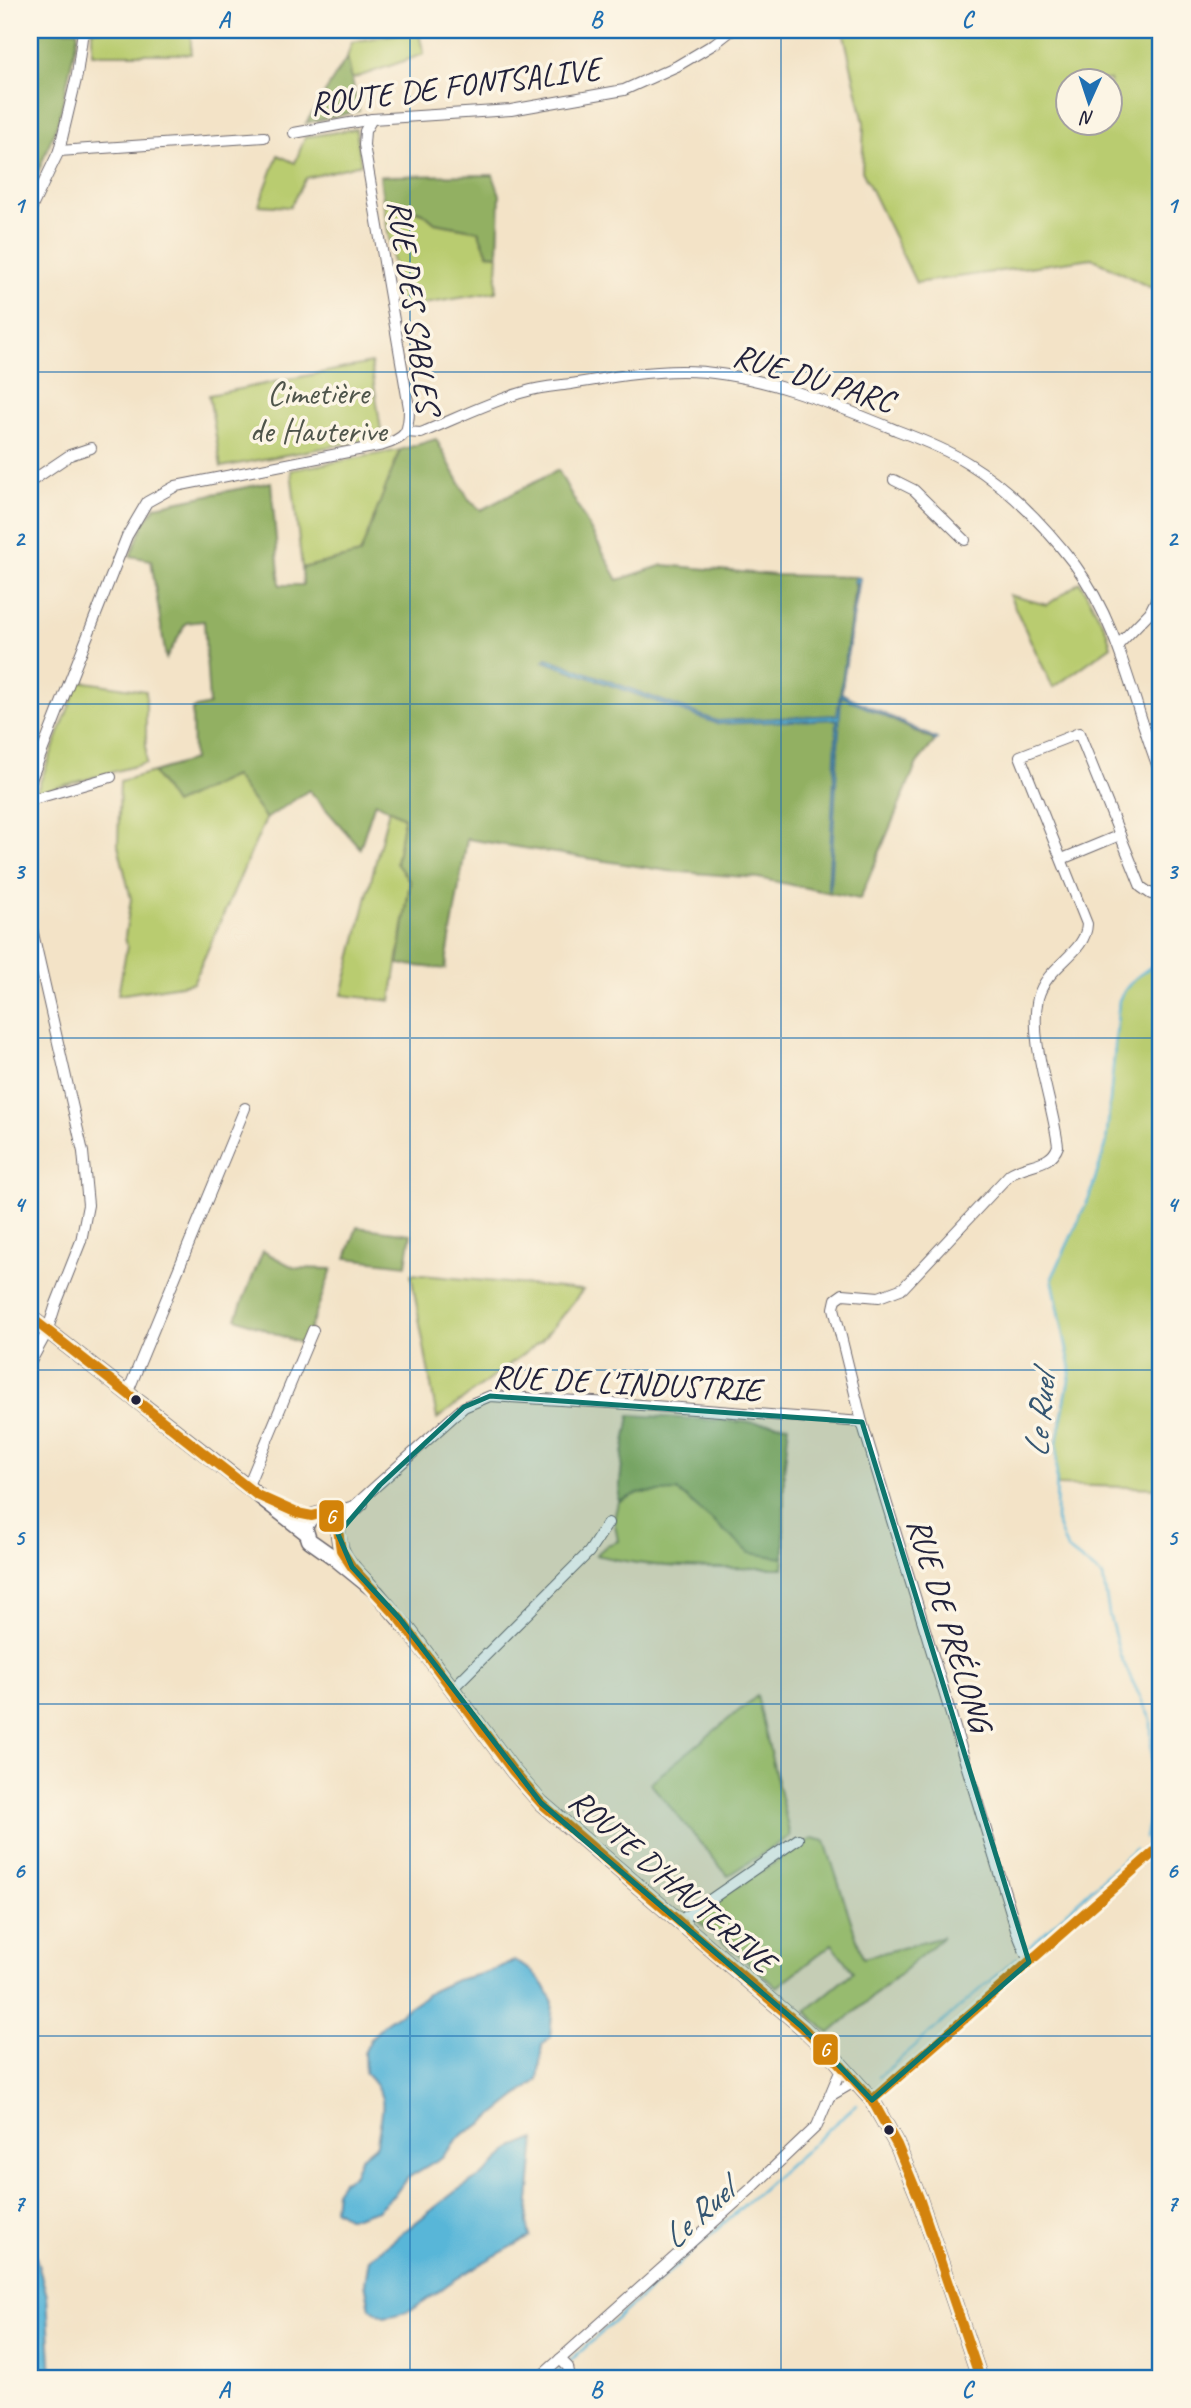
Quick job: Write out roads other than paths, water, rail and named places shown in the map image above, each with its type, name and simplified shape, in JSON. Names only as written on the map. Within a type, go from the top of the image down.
[{"type":"main road","points":[[32,1319],[252,1492],[305,1532],[309,1540],[317,1546],[332,1543],[338,1531],[334,1519],[297,1513],[252,1492]]},
{"type":"main road","points":[[305,1532],[306,1523],[319,1515]]},
{"type":"main road","name":"ROUTE D'HAUTERIVE","points":[[338,1531],[341,1550],[352,1567],[400,1619],[513,1771],[541,1803],[802,2026],[872,2100],[897,2145],[919,2198],[980,2378]]},
{"type":"main road","name":"ROUTE D'HAUTERIVE","points":[[317,1546],[370,1586]]},
{"type":"street","points":[[30,211],[59,151],[77,75],[83,30]]},
{"type":"street","name":"ROUTE DE FONTSALIVE","points":[[294,133],[372,119],[511,110],[625,90],[677,66],[732,30]]},
{"type":"street","name":"RUE DES SABLES","points":[[30,782],[127,536],[147,502],[176,486],[383,445],[398,440],[406,432],[409,408],[365,145],[365,131],[372,119]]},
{"type":"street","points":[[59,151],[264,137]]},
{"type":"street","name":"RUE DU PARC","points":[[406,432],[421,433],[524,391],[608,377],[680,371],[712,373],[791,392],[840,407],[913,437],[968,463],[1039,521],[1076,567],[1107,619],[1118,645],[1133,698],[1161,775]]},
{"type":"street","points":[[30,482],[69,454],[91,448]]},
{"type":"street","points":[[894,480],[914,490],[965,540]]},
{"type":"street","points":[[1118,645],[1150,612],[1161,590]]},
{"type":"street","points":[[1120,835],[1062,859],[1020,756],[1079,733],[1141,887],[1151,894],[1161,893]]},
{"type":"street","points":[[30,800],[111,777]]},
{"type":"street","name":"RUE DE PRÉLONG","points":[[1029,1962],[862,1422],[834,1308],[836,1299],[843,1294],[879,1297],[903,1288],[1010,1174],[1029,1164],[1051,1160],[1055,1155],[1058,1143],[1038,1044],[1038,997],[1055,967],[1081,945],[1087,924],[1062,859]]},
{"type":"street","points":[[30,920],[83,1152],[88,1205],[85,1227],[47,1332],[30,1363]]},
{"type":"street","points":[[127,1394],[245,1108]]},
{"type":"street","points":[[32,1319],[56,1304]]},
{"type":"street","points":[[252,1492],[313,1330]]},
{"type":"street","name":"RUE DE L'INDUSTRIE","points":[[319,1515],[354,1506],[464,1407],[490,1396],[862,1422]]},
{"type":"street","name":"RUE DE L'INDUSTRIE","points":[[338,1531],[380,1485]]},
{"type":"street","points":[[452,1689],[589,1552],[608,1523]]},
{"type":"street","points":[[678,1922],[798,1839]]},
{"type":"street","points":[[872,2100],[1161,1846]]},
{"type":"street","points":[[539,2378],[753,2187],[817,2126],[842,2066]]},
{"type":"street","points":[[830,2096],[849,2085],[858,2084]]},
{"type":"street","points":[[560,2359],[568,2367],[570,2378]]},
{"type":"water","points":[[856,577],[860,578],[841,693],[937,739],[935,741],[841,696],[830,890],[837,719],[718,724],[544,661],[547,658],[717,721],[837,715]]},
{"type":"water","points":[[514,1961],[532,1971],[553,2002],[550,2037],[542,2045],[538,2080],[482,2124],[463,2134],[442,2157],[406,2179],[396,2193],[377,2210],[347,2217],[334,2209],[336,2191],[343,2181],[353,2176],[360,2158],[377,2144],[383,2106],[379,2091],[365,2073],[364,2053],[371,2039],[384,2024],[432,1991]]},
{"type":"water","points":[[535,2139],[527,2222],[530,2237],[469,2271],[412,2309],[384,2317],[370,2308],[365,2283],[369,2259],[456,2191],[483,2175],[511,2149]]},
{"type":"water","points":[[30,2236],[47,2296],[52,2378],[30,2378]]},
{"type":"waterway","name":"Le Ruel","points":[[1145,1838],[1152,1805],[1151,1720],[1120,1655],[1103,1577],[1067,1549],[1056,1520],[1057,1442],[1071,1369],[1052,1278],[1089,1198],[1106,1145],[1119,1000],[1132,982],[1161,960]]},
{"type":"waterway","name":"Le Ruel","points":[[1029,1947],[1135,1849]]},
{"type":"waterway","name":"Le Ruel","points":[[879,2077],[1017,1958]]},
{"type":"waterway","name":"Le Ruel","points":[[570,2361],[857,2104]]},
{"type":"waterway","name":"Le Ruel","points":[[551,2378],[562,2369]]},
{"type":"park label","name":"Cimetière de Hauterive","points":[[318,411]]}]
